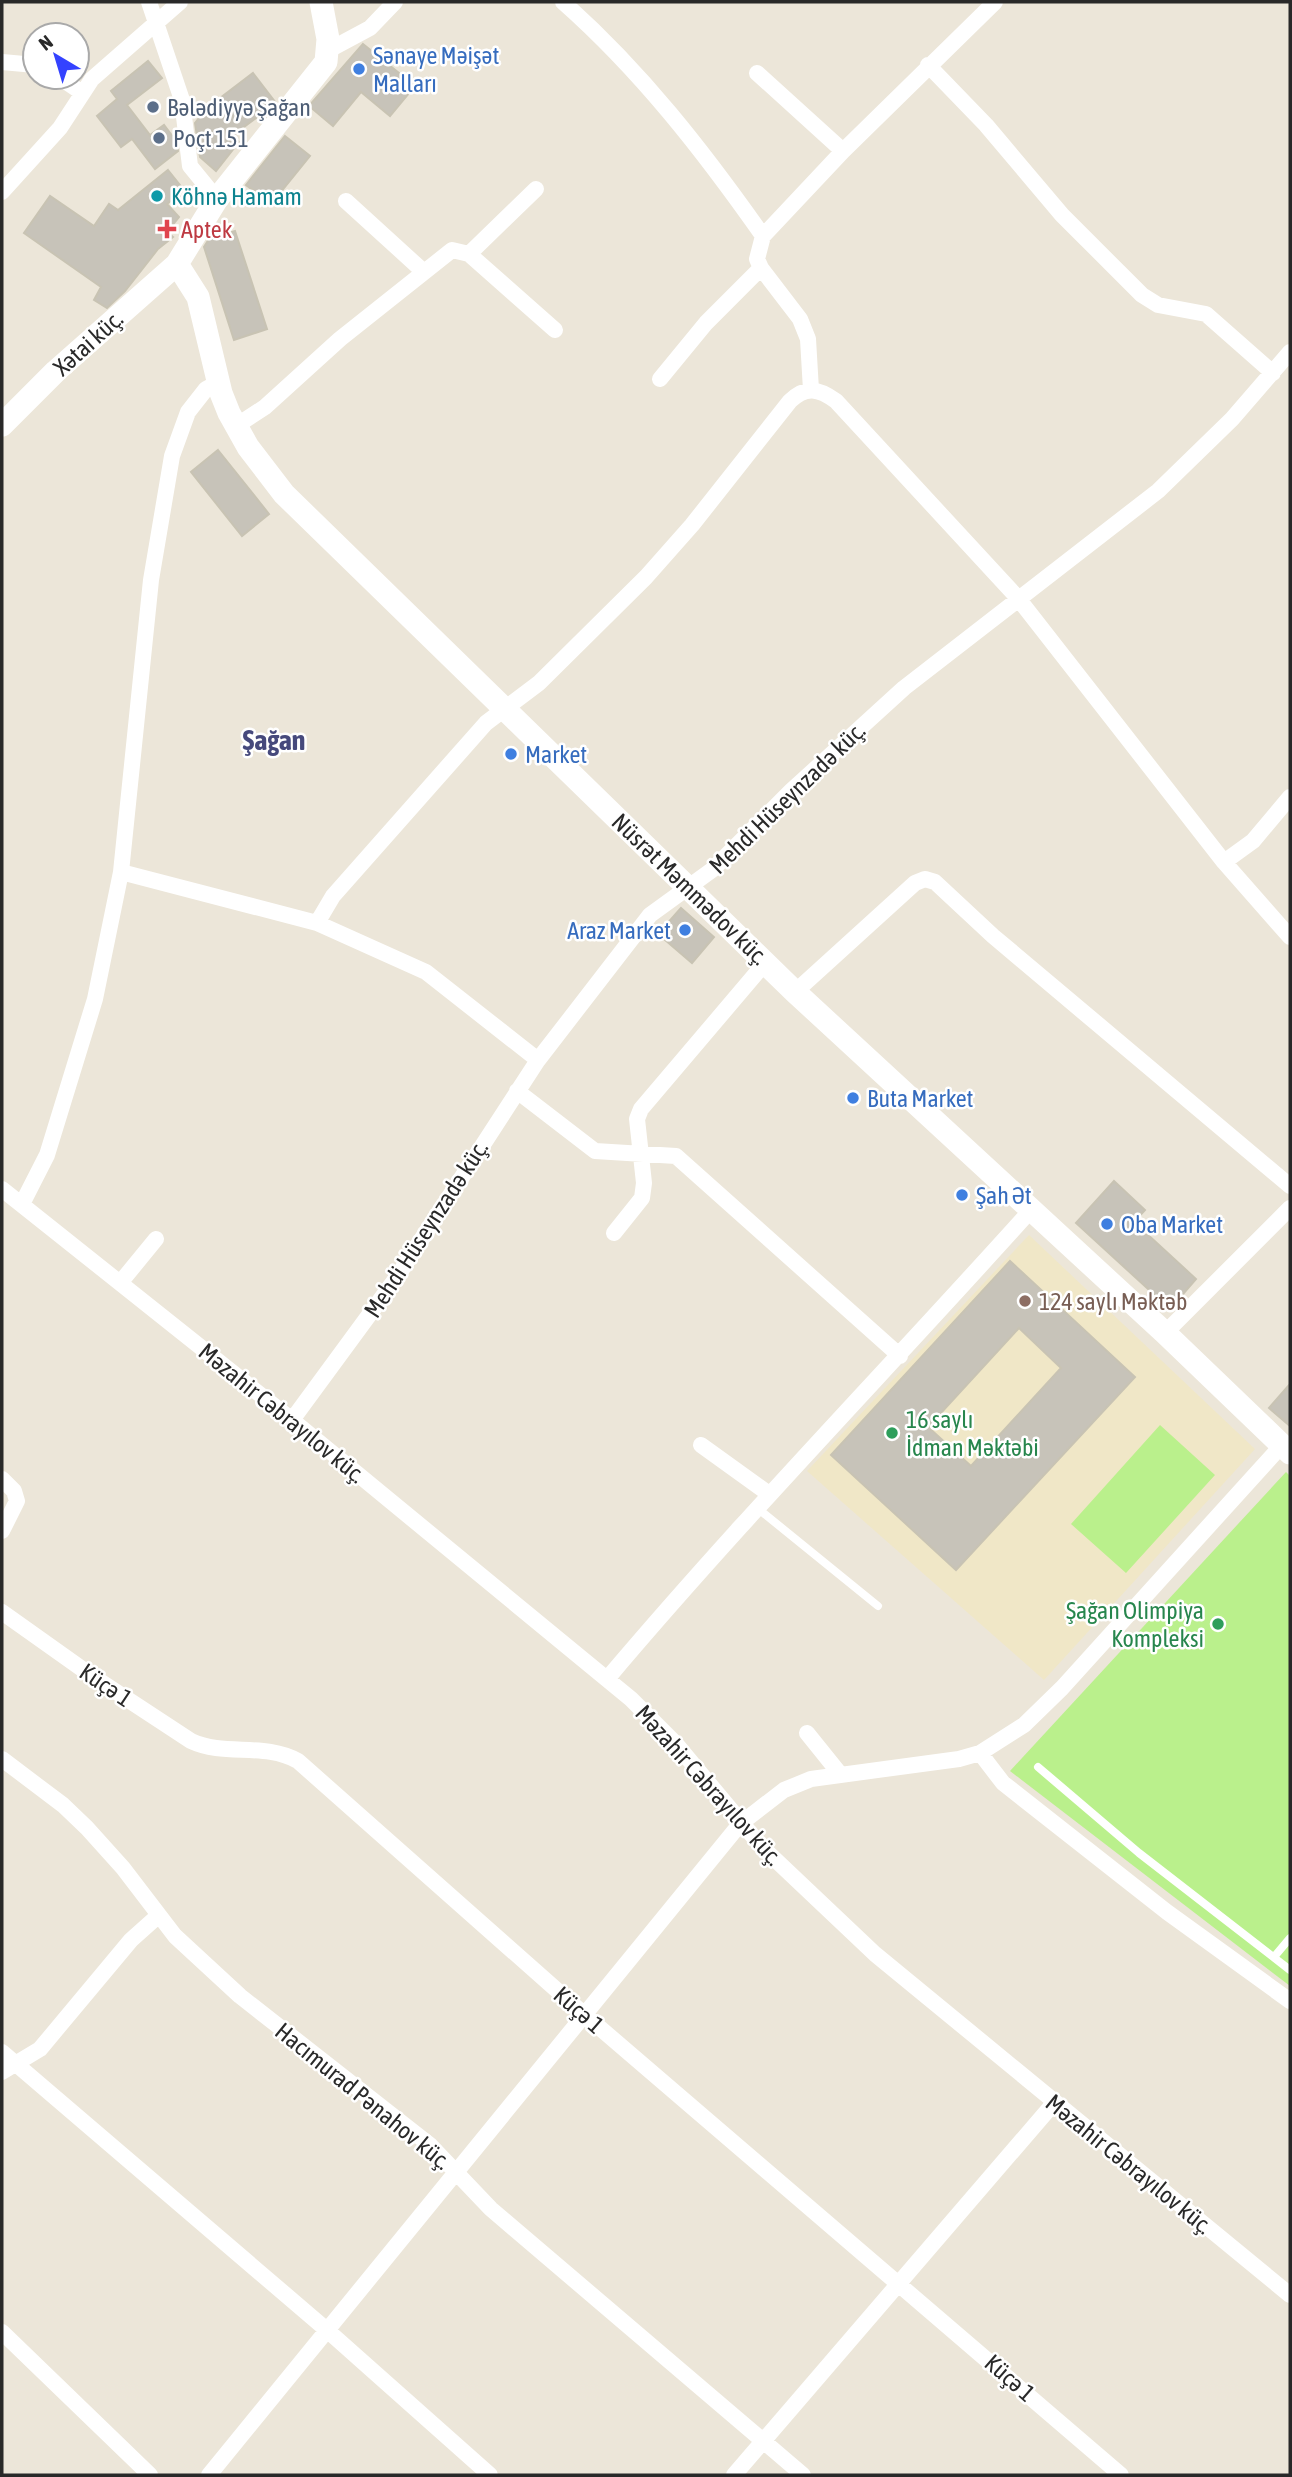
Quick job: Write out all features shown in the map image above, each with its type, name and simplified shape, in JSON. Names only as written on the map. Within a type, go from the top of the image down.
[{"type":"street","points":[[149,2],[182,100],[190,166],[217,200]]},
{"type":"street","points":[[2,192],[60,128],[81,92],[109,63],[180,2]]},
{"type":"street","points":[[321,2],[329,50],[370,28],[395,2]]},
{"type":"street","points":[[563,2],[607,40],[706,155],[763,236]]},
{"type":"street","points":[[811,390],[808,339],[800,319],[757,259],[763,236],[928,65],[995,2]]},
{"type":"street","name":"Xətai küç.","points":[[2,425],[56,371],[177,264],[217,200],[318,75],[329,50]]},
{"type":"street","points":[[2,62],[21,64]]},
{"type":"street","points":[[928,65],[986,125],[1062,215],[1142,295],[1158,305],[1206,314],[1273,373]]},
{"type":"street","points":[[757,74],[843,151]]},
{"type":"street","points":[[469,254],[536,189]]},
{"type":"street","points":[[346,201],[424,272]]},
{"type":"street","points":[[236,426],[265,407],[341,339],[453,250],[469,254],[555,330]]},
{"type":"street","name":"Nüsrət Məmmədov küç.","points":[[177,264],[198,298],[219,382],[236,426],[248,447],[284,494],[795,992],[1165,1333],[1286,1449]]},
{"type":"street","points":[[660,379],[706,323],[761,268]]},
{"type":"street","name":"Mehdi Hüseynzadə küç.","points":[[292,1420],[397,1277],[538,1060],[650,915],[718,865],[791,791],[904,688],[1017,597],[1158,491],[1206,447],[1290,352]]},
{"type":"street","points":[[22,1203],[47,1156],[92,1010],[121,872],[159,519],[178,432],[196,399],[219,382]]},
{"type":"street","points":[[317,923],[333,896],[470,740],[503,709],[538,683],[646,577],[692,525],[790,401],[800,392],[811,390],[822,391],[836,401],[1017,597],[1224,862],[1290,937]]},
{"type":"street","points":[[1224,862],[1253,841],[1290,797]]},
{"type":"street","points":[[121,872],[317,923],[426,972],[538,1060]]},
{"type":"street","points":[[795,992],[915,883],[925,879],[935,882],[993,936],[1290,1186]]},
{"type":"street","points":[[614,1233],[642,1198],[644,1184],[637,1119],[641,1108],[765,963]]},
{"type":"street","points":[[517,1091],[595,1151],[664,1153],[684,1161],[900,1356]]},
{"type":"street","name":"Məzahir Cəbrayılov küç.","points":[[2,1189],[292,1420],[607,1679],[676,1744],[740,1824],[876,1954],[1290,2295]]},
{"type":"street","points":[[1165,1333],[1290,1208]]},
{"type":"street","points":[[607,1679],[757,1507],[900,1356],[1031,1210]]},
{"type":"street","points":[[120,1283],[156,1239]]},
{"type":"street","points":[[701,1445],[769,1494]]},
{"type":"street","points":[[209,2475],[740,1824],[784,1790],[840,1774],[959,1759],[980,1753],[1024,1726],[1286,1449]]},
{"type":"street","points":[[2,1479],[14,1491],[17,1501],[2,1531]]},
{"type":"street","name":"Küçə 1","points":[[2,1612],[191,1741],[208,1748],[282,1752],[298,1761],[586,2016],[899,2281],[1121,2475]]},
{"type":"street","points":[[807,1733],[840,1774]]},
{"type":"street","points":[[980,1753],[1003,1783],[1167,1912],[1290,2001]]},
{"type":"street","name":"Hacımurad Pənahov küç.","points":[[2,1759],[63,1805],[87,1828],[124,1868],[189,1950],[240,1996],[430,2145],[491,2209],[803,2475]]},
{"type":"street","points":[[2,2072],[40,2049],[131,1940],[159,1915]]},
{"type":"street","points":[[2,2052],[328,2331],[490,2475]]},
{"type":"street","points":[[734,2475],[1054,2103]]},
{"type":"street","points":[[2,2332],[150,2475]]},
{"type":"lane","points":[[757,1507],[878,1606]]},
{"type":"lane","points":[[1038,1767],[1139,1853],[1290,1970]]},
{"type":"lane","points":[[1274,1957],[1290,1938]]},
{"type":"shaded area","points":[[1029,1235],[1255,1449],[1044,1680],[807,1471]]},
{"type":"green space","points":[[1160,1425],[1215,1475],[1126,1573],[1071,1524]]},
{"type":"green space","name":"Şağan Olimpiya Kompleksi","points":[[1286,1472],[1290,1476],[1290,1986],[1010,1771]]},
{"type":"building","points":[[363,44],[415,86],[390,116],[361,92],[333,126],[309,106]]},
{"type":"building","points":[[148,61],[162,78],[127,105],[150,135],[164,125],[176,141],[178,151],[155,169],[132,139],[121,147],[97,116],[117,99],[111,91]]},
{"type":"building","points":[[253,73],[276,103],[232,136],[239,142],[216,171],[200,157],[195,123],[207,108]]},
{"type":"building","points":[[285,136],[310,156],[271,204],[246,185]]},
{"type":"building","points":[[168,170],[184,190],[167,204],[179,217],[167,232],[173,237],[158,249],[125,291],[107,308],[94,300],[101,287],[24,233],[50,196],[94,226],[109,204],[118,210]]},
{"type":"building","points":[[235,231],[267,329],[234,340],[204,247],[209,239]]},
{"type":"building","points":[[218,450],[269,514],[242,536],[191,472]]},
{"type":"building","points":[[681,908],[714,937],[692,963],[658,934]]},
{"type":"building","points":[[1114,1181],[1145,1210],[1134,1222],[1196,1279],[1170,1309],[1076,1223]]},
{"type":"building","points":[[1010,1261],[1135,1377],[956,1570],[831,1455]],"holes":[[[1019,1328],[1061,1368],[971,1466],[928,1427]]]},
{"type":"building","points":[[1290,1384],[1290,1426],[1269,1408]]},
{"type":"place","name":"Sənaye Məişət Malları","points":[[359,69]]},
{"type":"place","name":"Bələdiyyə Şağan","points":[[153,107]]},
{"type":"place","name":"Poçt 151","points":[[159,138]]},
{"type":"place","name":"Köhnə Hamam","points":[[157,196]]},
{"type":"place","name":"Aptek","points":[[167,229]]},
{"type":"place","name":"Market","points":[[511,754]]},
{"type":"place","name":"Araz Market","points":[[685,930]]},
{"type":"place","name":"Buta Market","points":[[853,1098]]},
{"type":"place","name":"Şah Ət","points":[[962,1195]]},
{"type":"place","name":"Oba Market","points":[[1107,1224]]},
{"type":"place","name":"124 saylı Məktəb","points":[[1025,1301]]},
{"type":"place","name":"16 saylı İdman Məktəbi","points":[[892,1433]]},
{"type":"place","name":"Şağan Olimpiya Kompleksi","points":[[1218,1624]]},
{"type":"district","name":"Şağan","points":[[274,740]]}]
